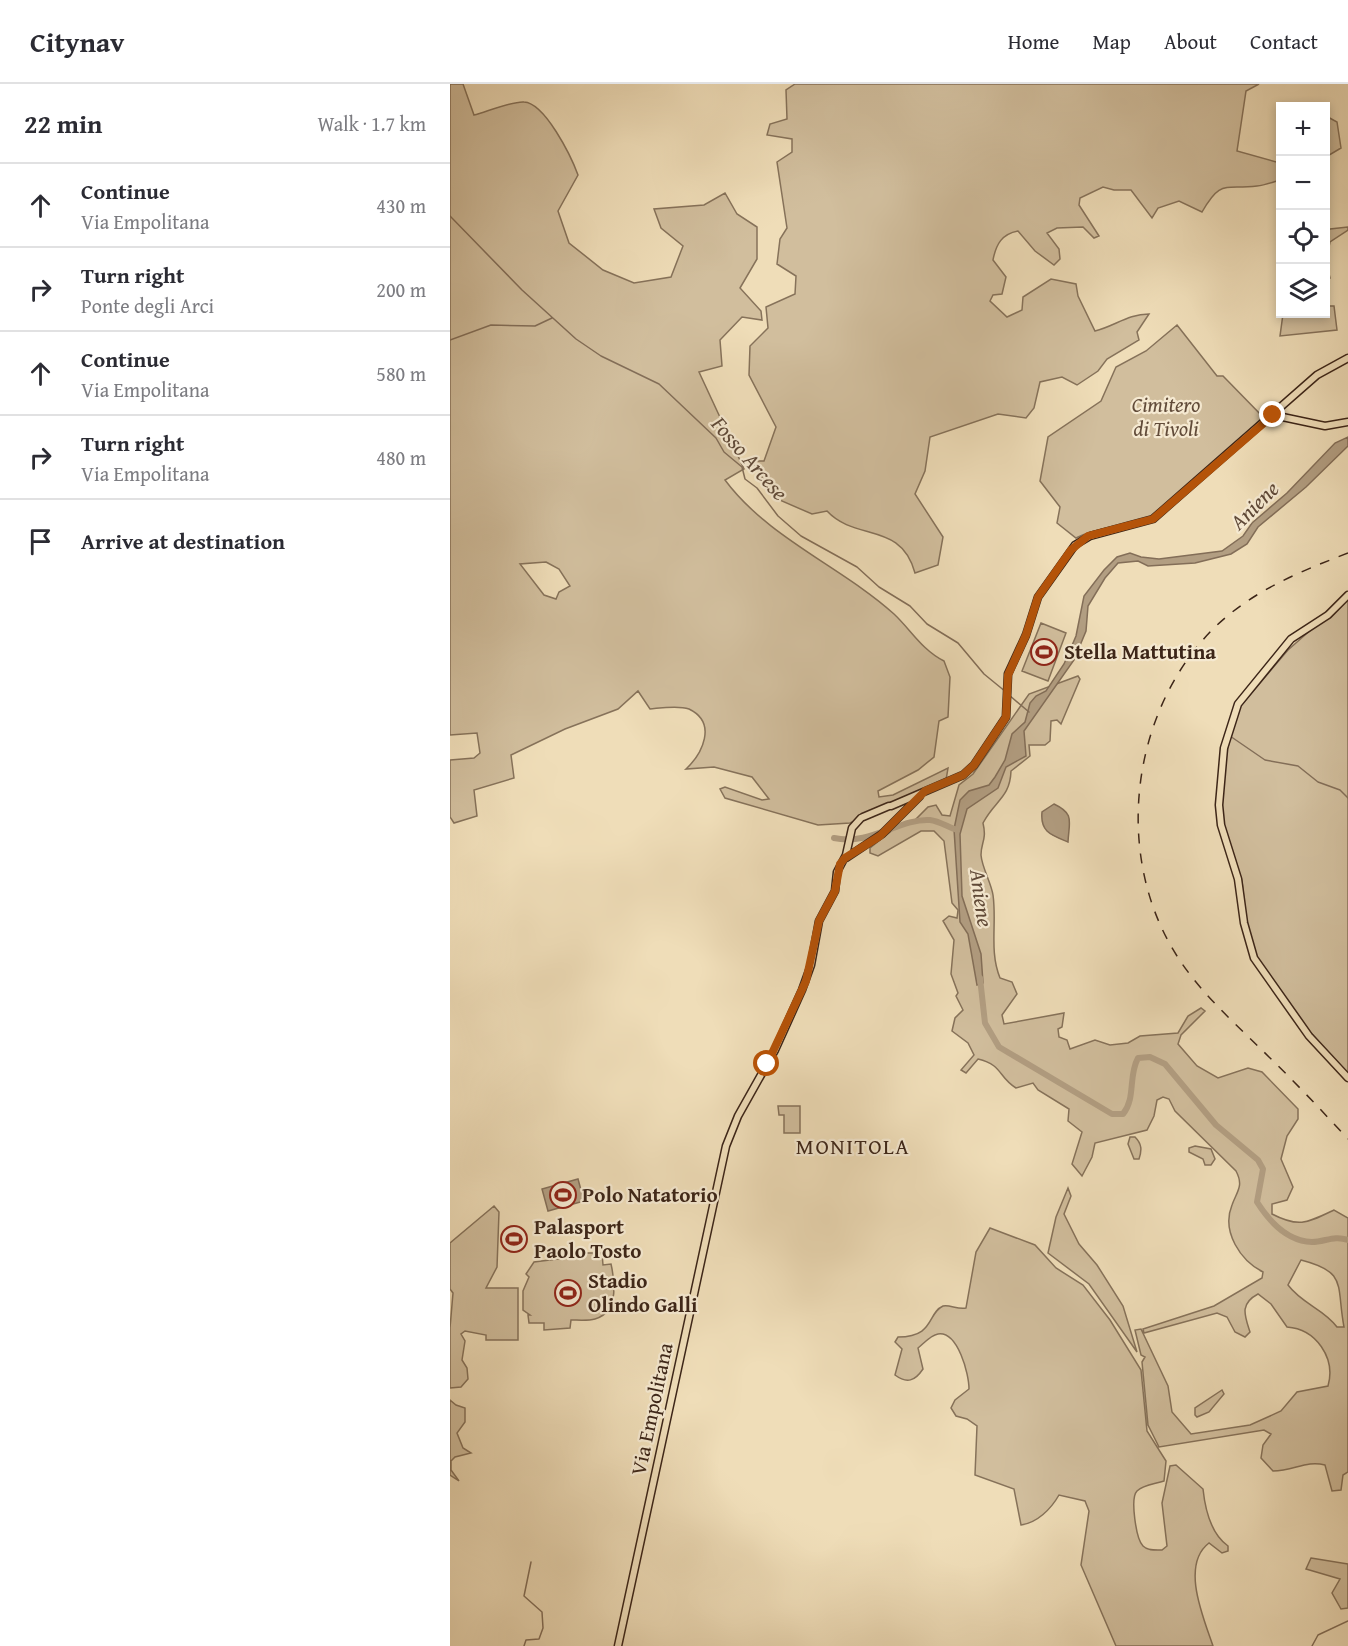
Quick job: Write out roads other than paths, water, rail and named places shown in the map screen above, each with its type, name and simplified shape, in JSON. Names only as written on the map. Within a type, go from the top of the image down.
[{"type":"main road","name":"Via Empolitana","points":[[618,1646],[724,1154],[737,1119],[777,1046],[804,986],[819,921],[835,891],[838,869],[845,858],[851,829],[862,817],[969,770],[1004,721],[1007,709],[1008,675],[1026,635],[1037,600],[1075,545],[1092,535],[1153,519],[1320,373],[1348,358]]},
{"type":"main road","points":[[1273,415],[1325,426],[1348,422]]},
{"type":"main road","points":[[1348,595],[1328,615],[1291,639],[1238,704],[1224,752],[1219,805],[1221,825],[1238,879],[1244,923],[1254,958],[1308,1036],[1348,1078]]},
{"type":"main road","points":[[845,858],[885,832],[925,791]]},
{"type":"main road","points":[[900,802],[904,804],[904,810]]},
{"type":"main road","points":[[848,847],[857,851]]},
{"type":"water","name":"Aniene","points":[[1348,437],[1348,446],[1306,487],[1258,527],[1247,544],[1231,554],[1195,563],[1148,566],[1138,561],[1118,563],[1105,578],[1088,606],[1086,631],[1074,660],[1024,731],[1026,756],[1006,767],[998,788],[967,809],[960,834],[962,896],[981,954],[983,983],[977,985],[968,934],[960,922],[954,829],[960,800],[969,791],[989,785],[1005,760],[1012,734],[1025,722],[1030,703],[1036,696],[1046,691],[1064,664],[1076,636],[1084,596],[1117,557],[1130,553],[1159,559],[1222,551],[1243,536],[1252,523],[1287,493],[1335,443]]},
{"type":"water","points":[[1054,804],[1068,815],[1070,823],[1068,842],[1052,835],[1043,824],[1042,812]]},
{"type":"water","name":"Polo Natatorio","points":[[578,1179],[584,1201],[548,1211],[542,1189]]},
{"type":"waterway","name":"Fosso Arcese","points":[[450,216],[522,290],[576,339],[601,356],[659,384],[716,438],[724,452],[742,467],[745,479],[757,488],[778,516],[801,536],[857,567],[879,587],[910,606],[927,624],[958,643],[984,674],[1006,692]]},
{"type":"waterway","points":[[450,340],[491,325],[535,326],[552,318]]},
{"type":"waterway","name":"Fosso Arcese","points":[[1009,695],[1029,712]]},
{"type":"waterway","points":[[1230,736],[1265,760],[1298,766],[1318,782],[1340,790],[1348,798]]},
{"type":"waterway","points":[[834,838],[860,838],[907,823],[930,820],[957,830]]},
{"type":"waterway","name":"Aniene","points":[[980,978],[985,1023],[999,1047],[1112,1114],[1123,1114],[1127,1108],[1133,1072],[1138,1058],[1150,1057],[1165,1064],[1216,1125],[1258,1160],[1263,1169],[1257,1202],[1273,1223],[1287,1234],[1303,1241],[1317,1242],[1338,1238],[1348,1240]]},
{"type":"waterway","points":[[524,1646],[526,1640],[539,1639],[543,1628],[542,1612],[524,1596],[531,1562]]},
{"type":"waterway","points":[[1312,1646],[1318,1635],[1348,1621]]},
{"type":"railway","points":[[1348,553],[1294,575],[1244,603],[1214,628],[1186,662],[1164,701],[1149,742],[1140,786],[1138,830],[1144,874],[1157,917],[1177,956],[1208,996],[1348,1139]]},
{"type":"place","name":"Stella Mattutina","points":[[1044,652]]},
{"type":"place","name":"Polo Natatorio","points":[[563,1195]]},
{"type":"place","name":"Palasport Paolo Tosto","points":[[514,1239]]},
{"type":"place","name":"Stadio Olindo Galli","points":[[568,1293]]},
{"type":"district","name":"MONITOLA","points":[[853,1146]]},
{"type":"park label","name":"Cimitero di Tivoli","points":[[1166,417]]}]
